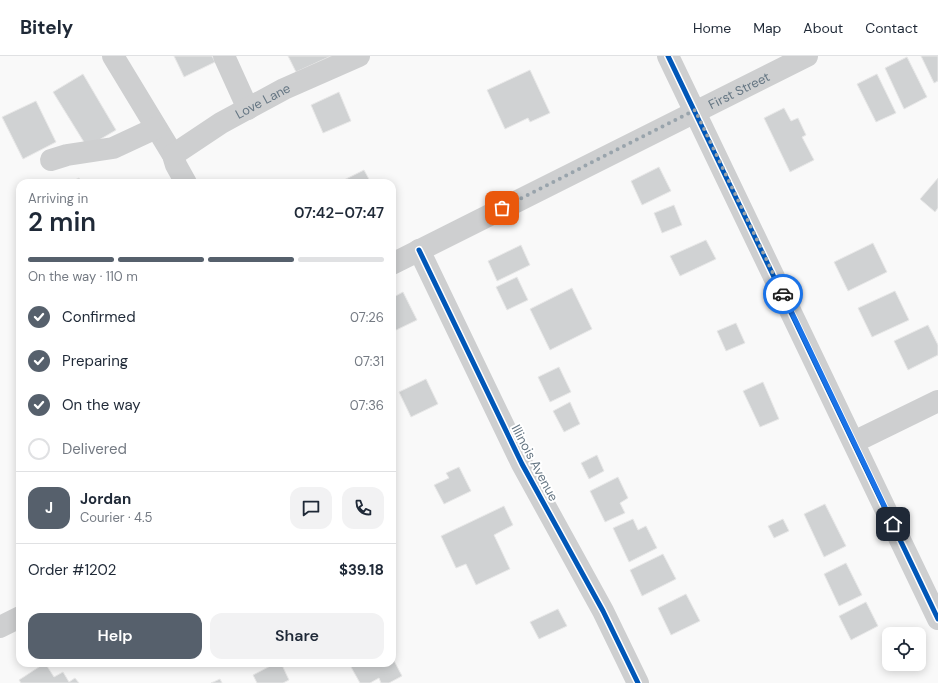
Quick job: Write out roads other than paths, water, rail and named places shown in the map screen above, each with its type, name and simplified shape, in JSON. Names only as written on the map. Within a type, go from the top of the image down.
[{"type":"street","points":[[113,56],[173,155],[176,165],[184,179]]},
{"type":"street","points":[[224,56],[248,109]]},
{"type":"street","name":"Love Lane","points":[[173,155],[221,123],[284,89],[359,56]]},
{"type":"street","points":[[668,56],[938,619]]},
{"type":"street","name":"First Street","points":[[396,262],[695,110],[807,56]]},
{"type":"street","points":[[51,160],[67,155],[113,148],[156,128]]},
{"type":"street","name":"Illinois Avenue","points":[[419,250],[522,464],[603,611],[638,683]]},
{"type":"street","points":[[854,442],[938,401]]},
{"type":"street","points":[[0,627],[16,620]]}]
